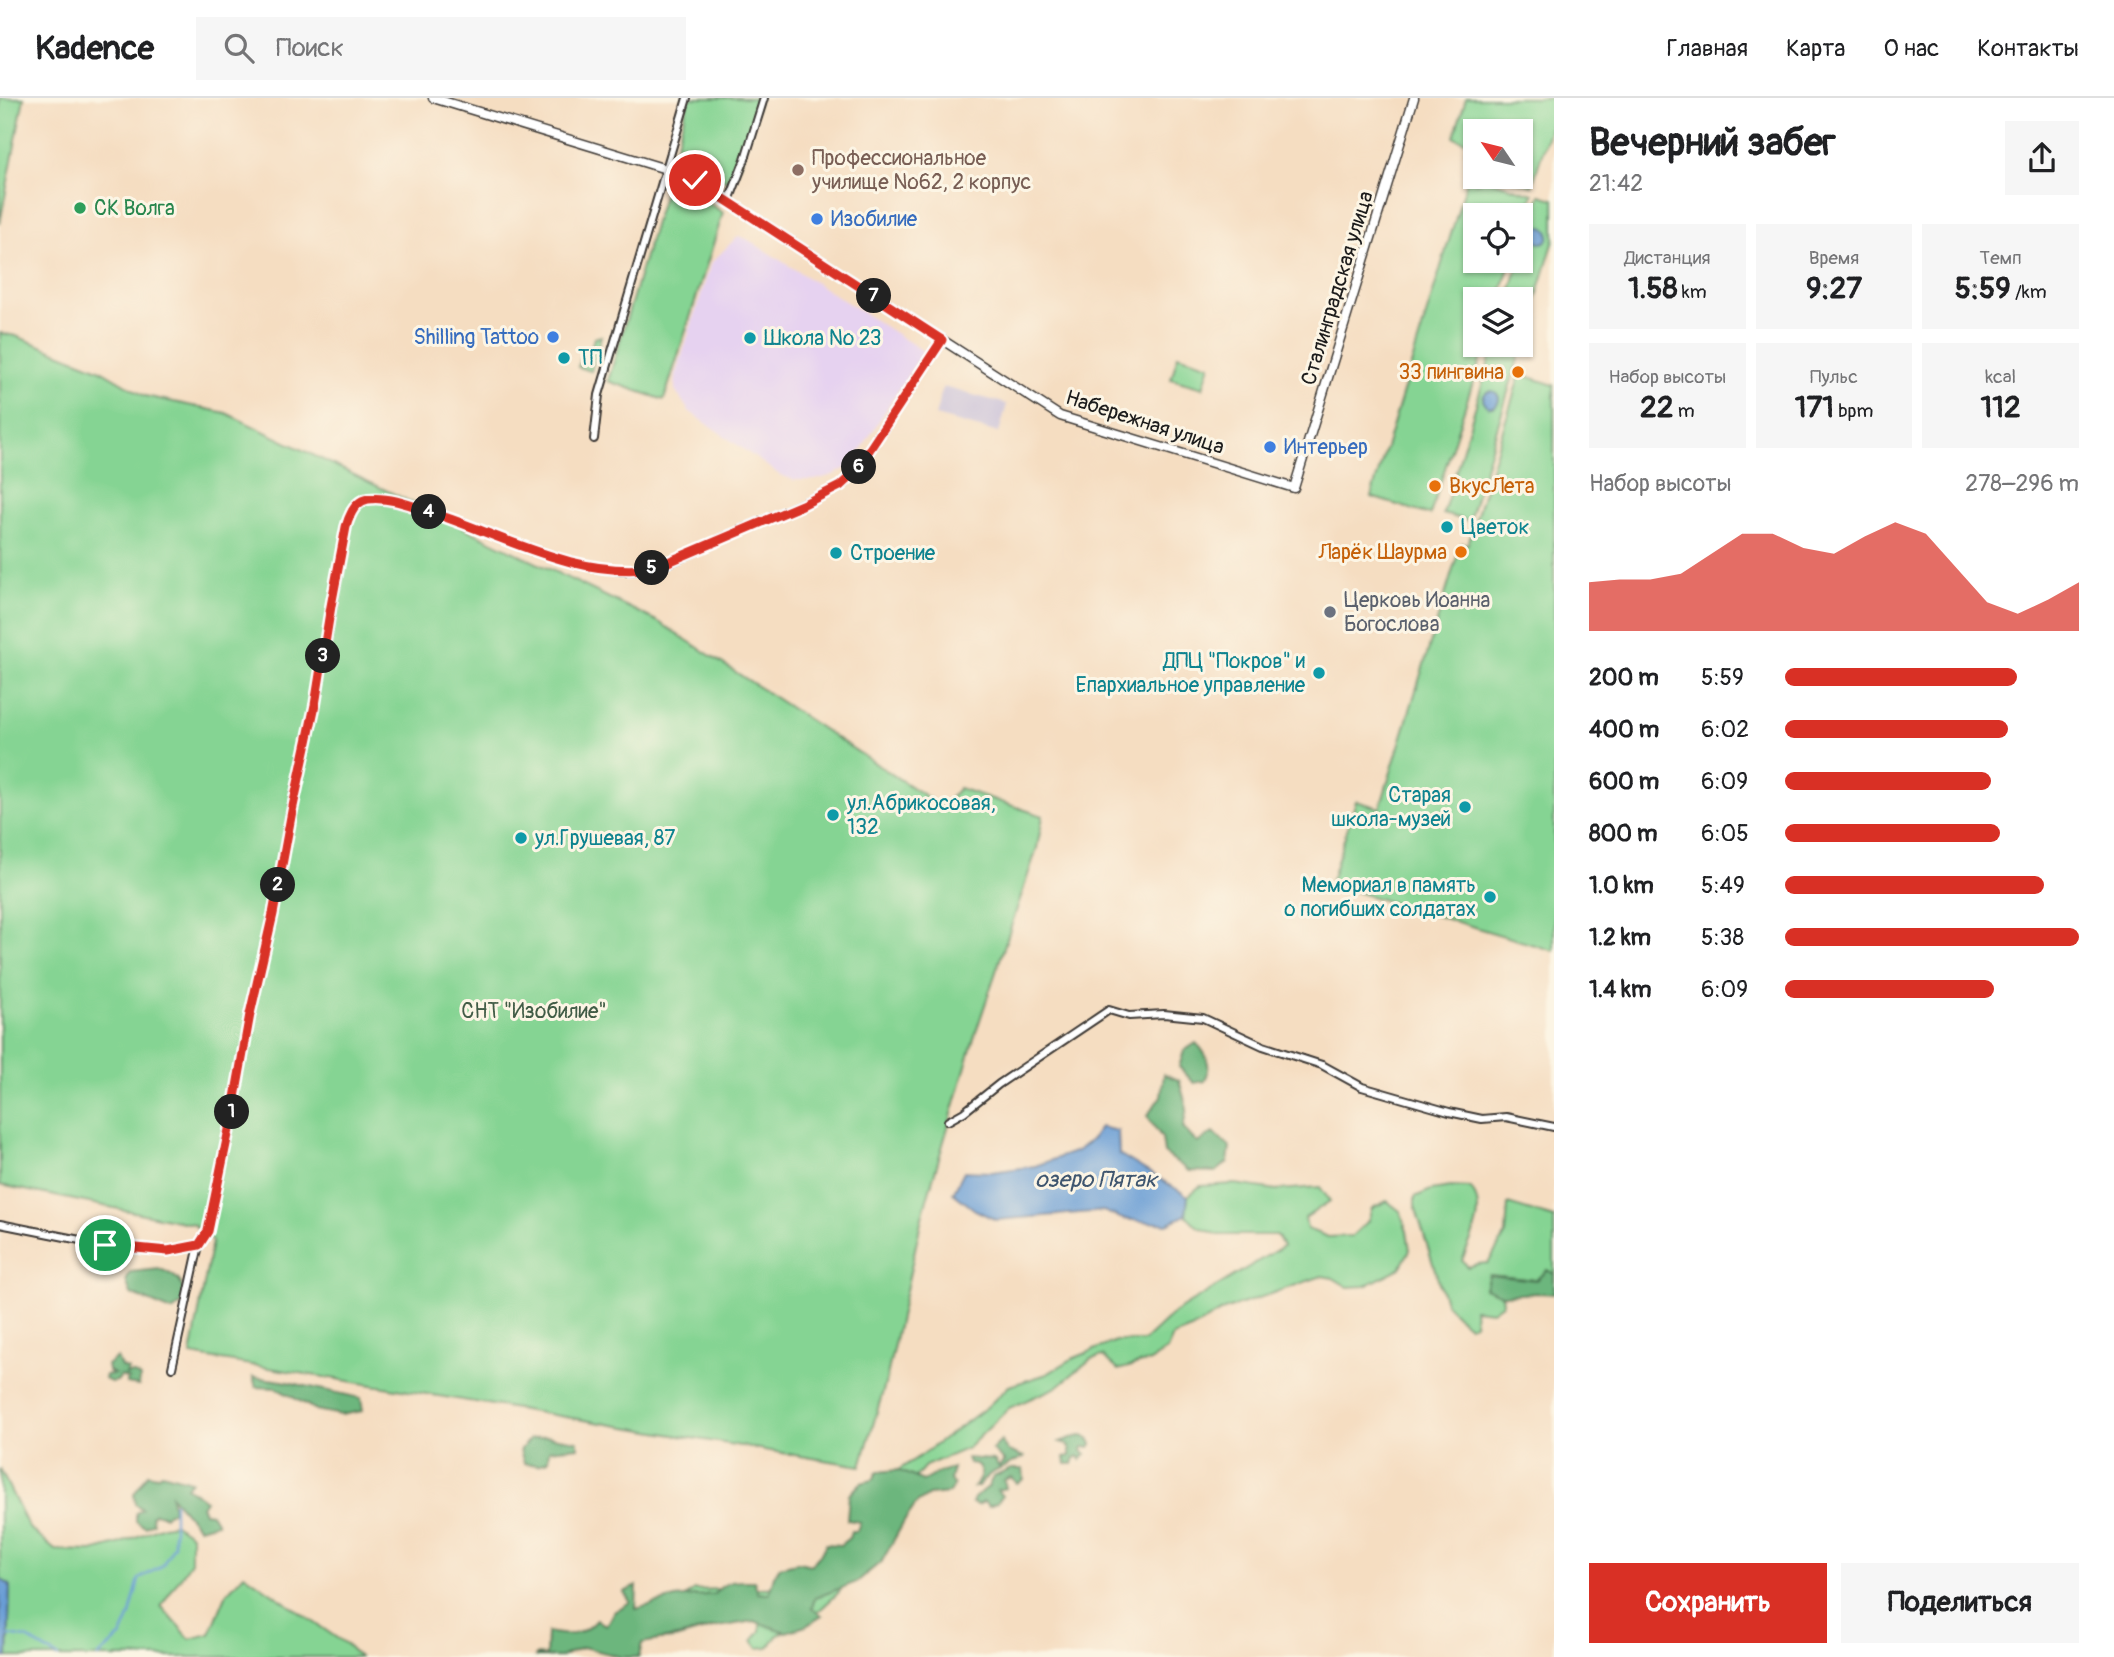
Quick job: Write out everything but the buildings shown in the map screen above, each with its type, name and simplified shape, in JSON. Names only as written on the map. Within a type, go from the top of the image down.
[{"type":"street","name":"Набережная улица","points":[[433,98],[695,180],[1060,415],[1294,488]]},
{"type":"street","points":[[593,439],[599,395],[687,98]]},
{"type":"street","points":[[729,201],[764,98]]},
{"type":"street","name":"Сталинградская улица","points":[[1294,488],[1414,98]]},
{"type":"street","points":[[172,1368],[199,1245],[208,1231],[231,1120],[250,1014],[315,705],[346,527],[349,516],[359,502],[367,499],[387,500],[418,508],[555,557],[634,571],[654,568],[840,486],[854,473],[942,340]]},
{"type":"street","points":[[948,1121],[1109,1010],[1129,1016],[1164,1014],[1203,1018],[1263,1046],[1322,1065],[1362,1087],[1482,1119],[1506,1117],[1554,1127]]},
{"type":"street","points":[[0,1224],[105,1245],[168,1251],[199,1245]]},
{"type":"shaded area","points":[[738,236],[747,239],[923,351],[857,456],[846,468],[833,475],[815,480],[794,480],[780,475],[689,411],[675,390],[676,374],[711,263]]},
{"type":"shaded area","points":[[943,387],[1007,404],[999,433],[935,416]]},
{"type":"green space","points":[[0,98],[24,98],[0,223]]},
{"type":"green space","points":[[689,98],[760,98],[737,174],[727,181],[677,164],[674,154]]},
{"type":"green space","points":[[1466,98],[1554,98],[1554,115],[1533,183],[1533,119],[1463,119],[1463,140],[1454,137]]},
{"type":"green space","points":[[667,182],[686,187],[723,213],[664,400],[608,381]]},
{"type":"green space","points":[[1465,189],[1517,189],[1533,194],[1530,203],[1463,203],[1463,273],[1507,273],[1503,287],[1463,287],[1463,357],[1481,357],[1430,515],[1371,497]]},
{"type":"green space","points":[[1540,195],[1554,199],[1554,240],[1533,309],[1533,287],[1512,287],[1516,273],[1533,273],[1533,218]]},
{"type":"green space","name":"СНТ \"Изобилие\"","points":[[0,333],[16,336],[99,369],[145,396],[226,413],[659,622],[942,807],[959,788],[1043,816],[1037,848],[974,1038],[923,1213],[886,1381],[861,1466],[191,1355],[212,1241],[193,1224],[0,1185]]},
{"type":"green space","points":[[601,336],[591,371],[578,367],[583,350],[590,351],[594,338]]},
{"type":"green space","points":[[1178,355],[1210,365],[1203,388],[1171,379]]},
{"type":"green space","points":[[1490,357],[1519,357],[1469,521],[1443,514]]},
{"type":"green space","points":[[1520,374],[1554,385],[1554,951],[1330,884],[1356,801],[1380,808],[1461,543],[1468,544]]},
{"type":"green space","points":[[1196,1043],[1206,1056],[1208,1070],[1205,1081],[1194,1083],[1179,1067],[1184,1051]]},
{"type":"green space","points":[[1164,1074],[1179,1080],[1187,1108],[1183,1128],[1197,1143],[1213,1133],[1230,1147],[1228,1162],[1216,1172],[1189,1171],[1164,1153],[1162,1138],[1147,1116],[1161,1096]]},
{"type":"green space","points":[[1235,1184],[1277,1190],[1320,1187],[1330,1201],[1305,1218],[1307,1229],[1328,1237],[1352,1236],[1368,1221],[1372,1208],[1387,1201],[1400,1211],[1410,1250],[1400,1268],[1365,1286],[1348,1287],[1333,1278],[1322,1276],[1224,1310],[1173,1336],[1167,1350],[1150,1361],[1118,1370],[1103,1356],[1091,1359],[1057,1387],[1009,1408],[968,1448],[925,1466],[899,1496],[860,1566],[838,1593],[820,1610],[777,1636],[769,1647],[758,1648],[752,1641],[760,1631],[760,1620],[726,1624],[675,1639],[600,1644],[546,1657],[663,1613],[694,1590],[827,1586],[875,1499],[898,1470],[987,1407],[1009,1386],[1047,1374],[1072,1359],[1116,1341],[1144,1341],[1175,1312],[1283,1246],[1277,1235],[1219,1235],[1198,1227],[1186,1215],[1188,1196],[1200,1186]]},
{"type":"green space","points":[[1471,1188],[1478,1206],[1476,1224],[1462,1260],[1468,1267],[1488,1263],[1506,1234],[1508,1204],[1554,1218],[1554,1274],[1547,1270],[1536,1280],[1489,1275],[1485,1288],[1502,1295],[1503,1303],[1492,1311],[1474,1309],[1475,1322],[1469,1326],[1445,1302],[1415,1206],[1415,1197],[1431,1190]]},
{"type":"green space","points":[[160,1269],[172,1274],[182,1285],[183,1303],[172,1311],[131,1294],[126,1281],[130,1272]]},
{"type":"green space","points":[[1547,1270],[1554,1274],[1554,1294],[1502,1295],[1485,1288],[1489,1275],[1536,1280]]},
{"type":"green space","points":[[117,1358],[121,1367],[128,1369],[126,1375],[132,1373],[140,1377],[139,1386],[126,1384],[128,1379],[121,1376],[117,1381],[104,1379],[105,1375],[114,1374],[108,1371],[107,1365]]},
{"type":"green space","points":[[253,1377],[361,1398],[363,1411],[341,1415],[316,1410],[276,1388],[256,1387]]},
{"type":"green space","points":[[546,1436],[578,1441],[578,1447],[549,1450],[548,1461],[538,1465],[524,1463],[520,1450],[530,1439]]},
{"type":"green space","points":[[1081,1436],[1089,1438],[1092,1444],[1090,1447],[1083,1447],[1082,1451],[1086,1454],[1081,1460],[1079,1456],[1073,1464],[1066,1464],[1065,1457],[1070,1456],[1070,1450],[1067,1444],[1060,1442]]},
{"type":"green space","points":[[1001,1441],[1008,1451],[1024,1457],[990,1474],[974,1487],[981,1473],[976,1464],[969,1463],[967,1458],[994,1460],[999,1467],[1004,1461],[992,1450]]},
{"type":"green space","points":[[953,1468],[950,1480],[954,1485],[949,1493],[929,1495],[917,1503],[882,1561],[857,1582],[815,1598],[812,1608],[822,1616],[806,1626],[786,1632],[754,1621],[712,1628],[642,1643],[639,1657],[621,1657],[583,1647],[561,1657],[535,1657],[546,1656],[547,1632],[574,1634],[585,1630],[596,1620],[606,1625],[614,1612],[630,1602],[624,1592],[637,1586],[636,1609],[675,1598],[714,1594],[727,1583],[736,1581],[754,1581],[758,1593],[769,1594],[774,1576],[780,1567],[800,1562],[811,1565],[826,1544],[840,1545],[849,1538],[851,1531],[857,1531],[860,1522],[847,1520],[849,1495],[861,1483],[873,1480],[877,1472],[898,1470],[923,1481]]},
{"type":"green space","points":[[0,1469],[29,1528],[55,1550],[92,1551],[175,1524],[191,1535],[191,1562],[161,1606],[190,1639],[210,1634],[227,1593],[244,1574],[347,1645],[359,1657],[8,1657],[10,1585],[0,1579]]},
{"type":"green space","points":[[1011,1469],[1023,1469],[1024,1479],[1017,1484],[1011,1477],[1004,1480],[1006,1488],[997,1490],[1002,1496],[997,1503],[989,1506],[984,1502],[977,1505],[972,1503],[974,1498],[988,1487],[993,1477]]},
{"type":"green space","points":[[162,1473],[191,1481],[186,1487],[205,1500],[201,1506],[204,1512],[211,1513],[217,1523],[199,1528],[171,1496],[173,1510],[165,1516],[155,1513],[151,1516],[153,1523],[145,1527],[136,1521],[136,1513],[142,1509],[135,1504],[134,1494],[148,1474],[156,1476]]},
{"type":"water","points":[[1541,227],[1548,232],[1548,238],[1541,243],[1533,235]]},
{"type":"water","points":[[1491,391],[1499,399],[1491,407],[1483,399]]},
{"type":"water","name":"озеро Пятак","points":[[1100,1127],[1118,1131],[1119,1154],[1188,1196],[1186,1215],[1167,1224],[1123,1219],[1103,1211],[996,1220],[975,1210],[953,1193],[964,1171],[992,1172],[1035,1166],[1077,1151],[1092,1139]]},
{"type":"water","points":[[0,1579],[10,1585],[8,1657],[0,1657]]},
{"type":"waterway","points":[[98,1657],[121,1636],[130,1615],[139,1579],[162,1566],[174,1545],[174,1503]]},
{"type":"waterway","points":[[9,1635],[26,1638],[58,1657]]},
{"type":"place","name":"Профессиональное училище №62, 2 корпус","points":[[798,170]]},
{"type":"place","name":"СК Волга","points":[[80,208]]},
{"type":"place","name":"Изобилие","points":[[817,219]]},
{"type":"place","name":"Shilling Tattoo","points":[[553,337]]},
{"type":"place","name":"Школа № 23","points":[[750,338]]},
{"type":"place","name":"ТП","points":[[564,358]]},
{"type":"place","name":"33 пингвина","points":[[1518,372]]},
{"type":"place","name":"Интерьер","points":[[1270,447]]},
{"type":"place","name":"ВкусЛета","points":[[1435,486]]},
{"type":"place","name":"Цветок","points":[[1447,527]]},
{"type":"place","name":"Ларёк Шаурма","points":[[1461,552]]},
{"type":"place","name":"Строение","points":[[836,553]]},
{"type":"place","name":"Церковь Иоанна Богослова","points":[[1330,612]]},
{"type":"place","name":"ДПЦ \"Покров\" и Епархиальное управление","points":[[1319,673]]},
{"type":"place","name":"Старая школа-музей","points":[[1465,807]]},
{"type":"place","name":"ул.Абрикосовая, 132","points":[[833,815]]},
{"type":"place","name":"ул.Грушевая, 87","points":[[521,838]]},
{"type":"place","name":"Мемориал в память о погибших солдатах","points":[[1490,897]]},
{"type":"route","points":[[105,1245],[168,1251],[199,1245],[208,1231],[315,705],[346,527],[349,516],[359,502],[367,499],[387,500],[418,508],[518,545],[595,566],[634,571],[654,568],[840,486],[854,473],[942,340],[695,180]]}]
